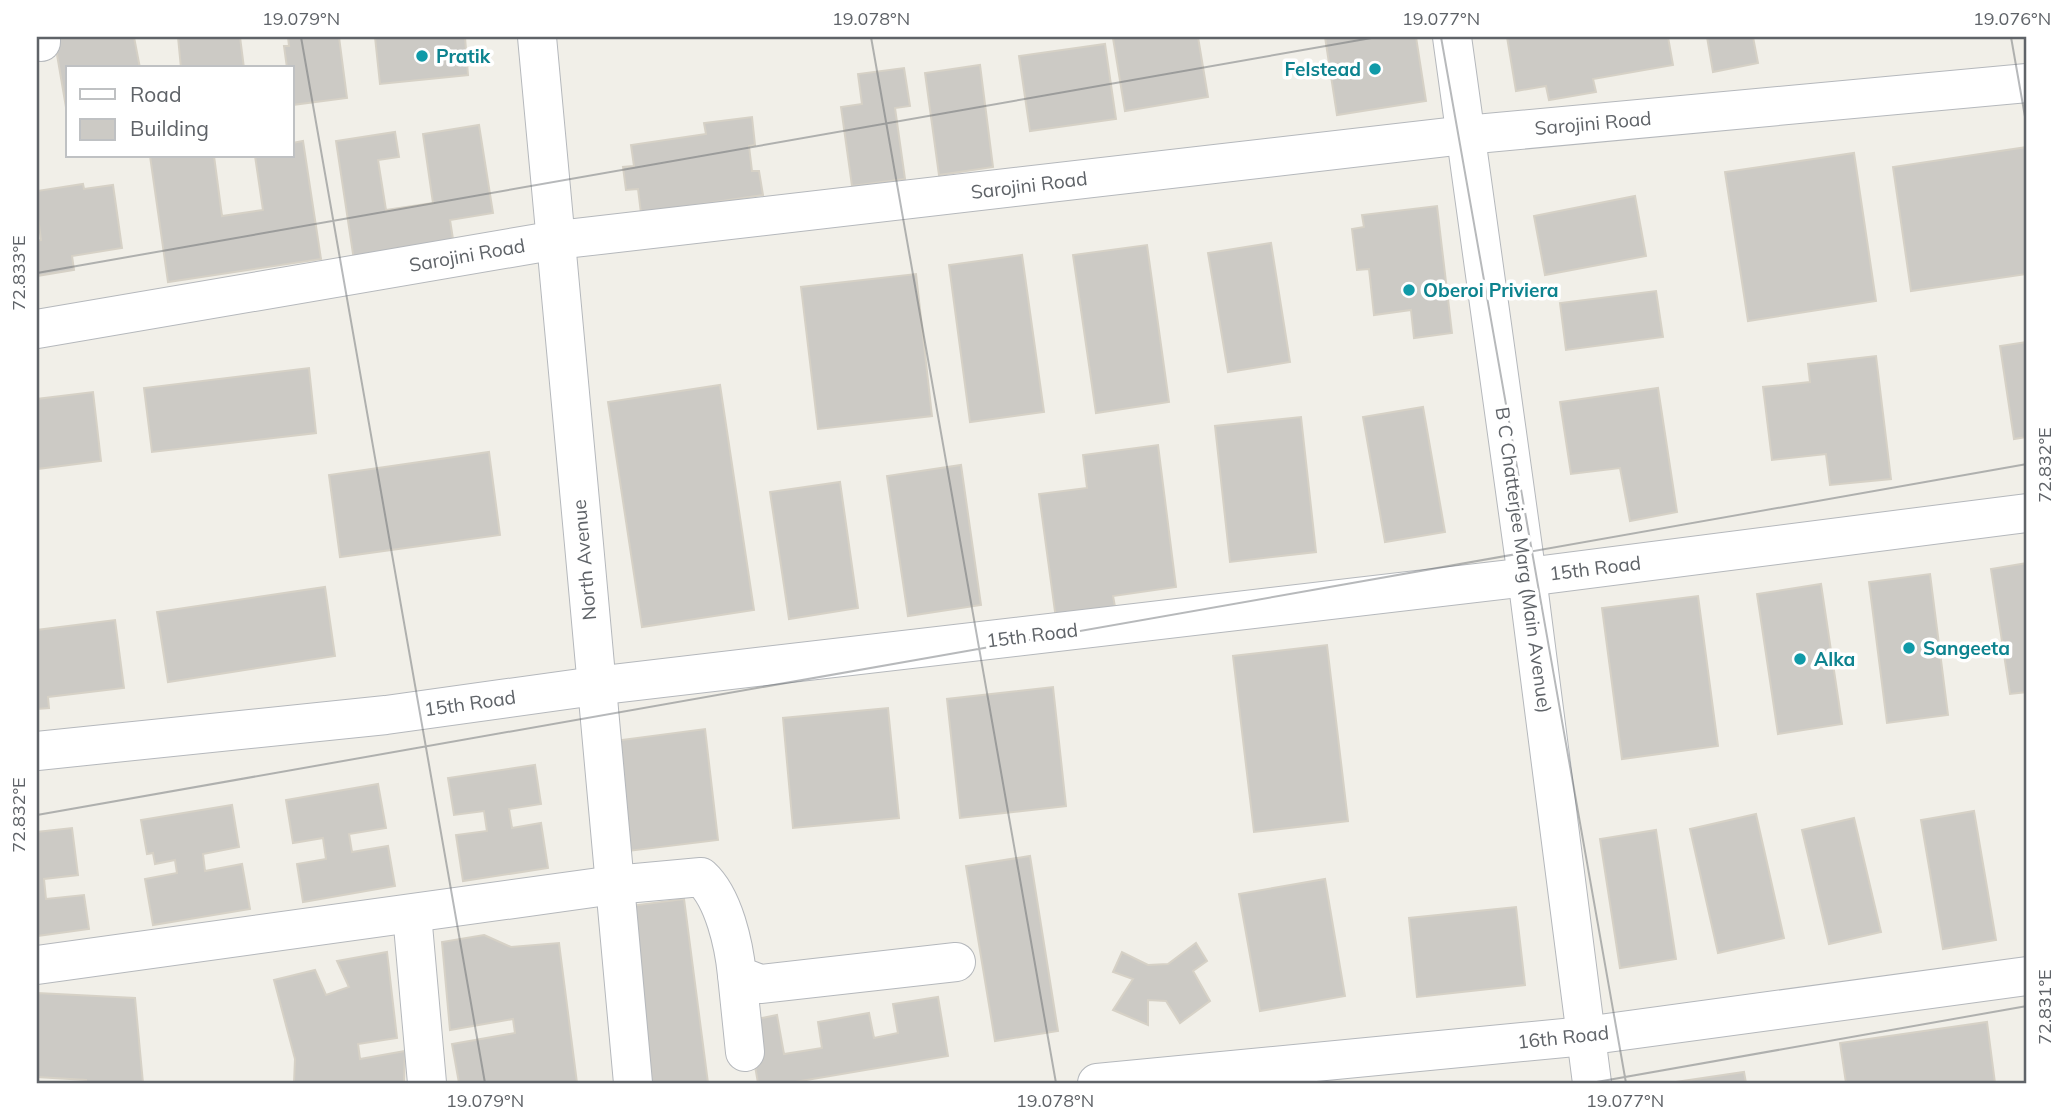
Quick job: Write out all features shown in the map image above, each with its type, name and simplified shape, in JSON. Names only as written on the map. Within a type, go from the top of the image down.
[{"type":"street","name":"North Avenue","points":[[537,37],[633,1083]]},
{"type":"street","name":"B C Chatterjee Marg (Main Avenue)","points":[[1452,37],[1527,577],[1592,1083]]},
{"type":"street","name":"Sarojini Road","points":[[37,329],[557,240],[1465,135],[2027,83]]},
{"type":"street","name":"15th Road","points":[[37,751],[386,715],[595,686],[1527,577],[2027,513]]},
{"type":"street","points":[[37,965],[614,885],[701,877],[710,886],[733,944],[745,1052]]},
{"type":"street","points":[[412,914],[427,1083]]},
{"type":"street","points":[[737,975],[760,984],[956,962]]},
{"type":"street","name":"16th Road","points":[[1097,1083],[1585,1036],[2027,976]]},
{"type":"building","points":[[54,37],[134,37],[140,66],[66,66],[66,107]]},
{"type":"building","points":[[178,37],[240,37],[244,66],[181,66]]},
{"type":"building","points":[[288,37],[339,37],[347,98],[294,105],[294,66],[287,66],[284,46],[289,46]]},
{"type":"building","name":"Pratik","points":[[375,37],[465,37],[468,75],[380,84]]},
{"type":"building","points":[[1198,37],[1208,97],[1125,111],[1113,38]]},
{"type":"building","name":"Felstead","points":[[1325,37],[1416,37],[1426,101],[1337,115]]},
{"type":"building","points":[[1507,37],[1668,37],[1673,65],[1593,79],[1596,92],[1549,100],[1546,86],[1516,91]]},
{"type":"building","points":[[1707,37],[1753,37],[1758,63],[1713,72]]},
{"type":"building","points":[[1105,44],[1116,119],[1030,131],[1019,56]]},
{"type":"building","points":[[980,65],[993,167],[939,175],[925,73]]},
{"type":"building","points":[[904,68],[910,106],[895,108],[905,179],[852,186],[841,107],[862,104],[858,74]]},
{"type":"building","points":[[752,117],[755,145],[749,146],[752,171],[759,171],[763,195],[641,213],[638,189],[626,190],[623,167],[634,166],[631,145],[706,134],[704,123]]},
{"type":"building","points":[[479,125],[493,213],[450,220],[455,252],[355,267],[336,141],[395,132],[399,157],[378,160],[386,210],[433,203],[423,134]]},
{"type":"building","points":[[303,141],[321,259],[168,282],[150,158],[214,158],[222,216],[263,210],[255,158],[294,158],[294,143]]},
{"type":"building","points":[[2027,147],[2027,274],[1911,291],[1893,167]]},
{"type":"building","points":[[1854,153],[1876,301],[1748,321],[1725,172]]},
{"type":"building","points":[[83,184],[84,189],[113,185],[122,248],[72,256],[74,270],[37,276],[37,241],[41,240],[37,191]]},
{"type":"building","points":[[1635,196],[1646,256],[1545,275],[1534,216]]},
{"type":"building","name":"Oberoi Priviera","points":[[1437,206],[1452,333],[1414,338],[1411,310],[1374,315],[1369,269],[1357,270],[1352,229],[1364,227],[1362,215]]},
{"type":"building","points":[[1271,243],[1290,362],[1228,372],[1208,253]]},
{"type":"building","points":[[1147,245],[1169,402],[1096,413],[1073,255]]},
{"type":"building","points":[[1022,255],[1044,412],[970,422],[949,265]]},
{"type":"building","points":[[916,274],[932,416],[818,429],[801,287]]},
{"type":"building","points":[[1656,291],[1663,337],[1566,350],[1560,303]]},
{"type":"building","points":[[2027,342],[2027,437],[2014,439],[2000,346]]},
{"type":"building","points":[[1876,356],[1891,479],[1830,485],[1826,454],[1772,460],[1763,387],[1810,382],[1808,364]]},
{"type":"building","points":[[309,368],[316,433],[152,452],[144,388]]},
{"type":"building","points":[[720,385],[754,610],[642,627],[608,402]]},
{"type":"building","points":[[1658,388],[1677,512],[1630,521],[1620,468],[1571,474],[1560,402]]},
{"type":"building","points":[[93,392],[101,461],[37,469],[37,399]]},
{"type":"building","points":[[1423,407],[1445,532],[1385,542],[1363,417]]},
{"type":"building","points":[[1301,417],[1316,552],[1230,562],[1215,426]]},
{"type":"building","points":[[1158,445],[1176,587],[1113,596],[1116,612],[1056,619],[1039,494],[1087,488],[1083,455]]},
{"type":"building","points":[[489,452],[500,535],[340,557],[329,475]]},
{"type":"building","points":[[961,465],[981,605],[908,616],[887,476]]},
{"type":"building","points":[[840,482],[858,608],[789,619],[770,492]]},
{"type":"building","points":[[2027,563],[2027,692],[2010,694],[1991,569]]},
{"type":"building","name":"Sangeeta","points":[[1930,574],[1948,715],[1887,723],[1869,582]]},
{"type":"building","name":"Alka","points":[[1821,584],[1842,724],[1778,734],[1757,594]]},
{"type":"building","points":[[325,587],[335,656],[168,682],[157,612]]},
{"type":"building","points":[[1698,596],[1718,746],[1622,759],[1602,608]]},
{"type":"building","points":[[115,620],[124,688],[48,697],[49,708],[37,709],[37,630]]},
{"type":"building","points":[[1327,645],[1348,821],[1254,832],[1233,656]]},
{"type":"building","points":[[1053,687],[1066,806],[960,818],[947,699]]},
{"type":"building","points":[[888,708],[899,818],[793,828],[783,718]]},
{"type":"building","points":[[705,729],[718,840],[620,852],[606,742]]},
{"type":"building","points":[[535,765],[541,804],[509,809],[512,828],[541,823],[548,868],[463,881],[456,835],[487,831],[484,811],[454,815],[448,778]]},
{"type":"building","points":[[378,784],[386,828],[349,834],[352,852],[388,846],[395,886],[303,902],[297,864],[326,859],[323,838],[293,843],[286,800]]},
{"type":"building","points":[[232,805],[239,847],[203,854],[205,871],[242,864],[250,909],[153,925],[145,879],[177,873],[175,860],[155,864],[153,853],[147,854],[141,820]]},
{"type":"building","points":[[1974,811],[1996,940],[1943,949],[1921,820]]},
{"type":"building","points":[[1756,814],[1784,938],[1718,953],[1690,829]]},
{"type":"building","points":[[1854,818],[1881,932],[1829,944],[1802,830]]},
{"type":"building","points":[[72,828],[78,875],[44,879],[46,899],[84,895],[89,929],[37,936],[37,832]]},
{"type":"building","points":[[1656,830],[1676,959],[1620,968],[1600,839]]},
{"type":"building","points":[[1030,856],[1058,1031],[995,1041],[966,866]]},
{"type":"building","points":[[1325,879],[1345,996],[1260,1011],[1239,894]]},
{"type":"building","points":[[684,899],[708,1083],[644,1083],[622,907]]},
{"type":"building","points":[[1516,907],[1525,985],[1417,997],[1409,918]]},
{"type":"building","points":[[484,935],[511,947],[559,943],[577,1083],[459,1083],[452,1044],[515,1033],[513,1019],[450,1030],[442,942]]},
{"type":"building","points":[[1196,943],[1207,961],[1193,971],[1210,1001],[1180,1023],[1166,1001],[1148,1000],[1148,1025],[1113,1010],[1133,979],[1113,972],[1122,952],[1148,965],[1168,964]]},
{"type":"building","points":[[387,952],[397,1038],[358,1044],[360,1059],[405,1051],[404,1083],[294,1083],[295,1059],[274,980],[315,970],[326,995],[349,987],[337,961]]},
{"type":"building","points":[[37,993],[135,998],[143,1083],[86,1083],[86,1080],[37,1077]]},
{"type":"building","points":[[938,997],[948,1056],[789,1083],[758,1083],[747,1021],[777,1015],[784,1054],[822,1048],[818,1022],[869,1013],[874,1038],[898,1033],[893,1004]]},
{"type":"building","points":[[1987,1022],[1995,1083],[1846,1083],[1840,1043]]},
{"type":"building","points":[[1744,1072],[1746,1083],[1669,1083]]},
{"type":"place","name":"Pratik","points":[[422,56]]},
{"type":"place","name":"Felstead","points":[[1375,69]]},
{"type":"place","name":"Oberoi Priviera","points":[[1409,290]]},
{"type":"place","name":"Sangeeta","points":[[1909,648]]},
{"type":"place","name":"Alka","points":[[1800,659]]}]
